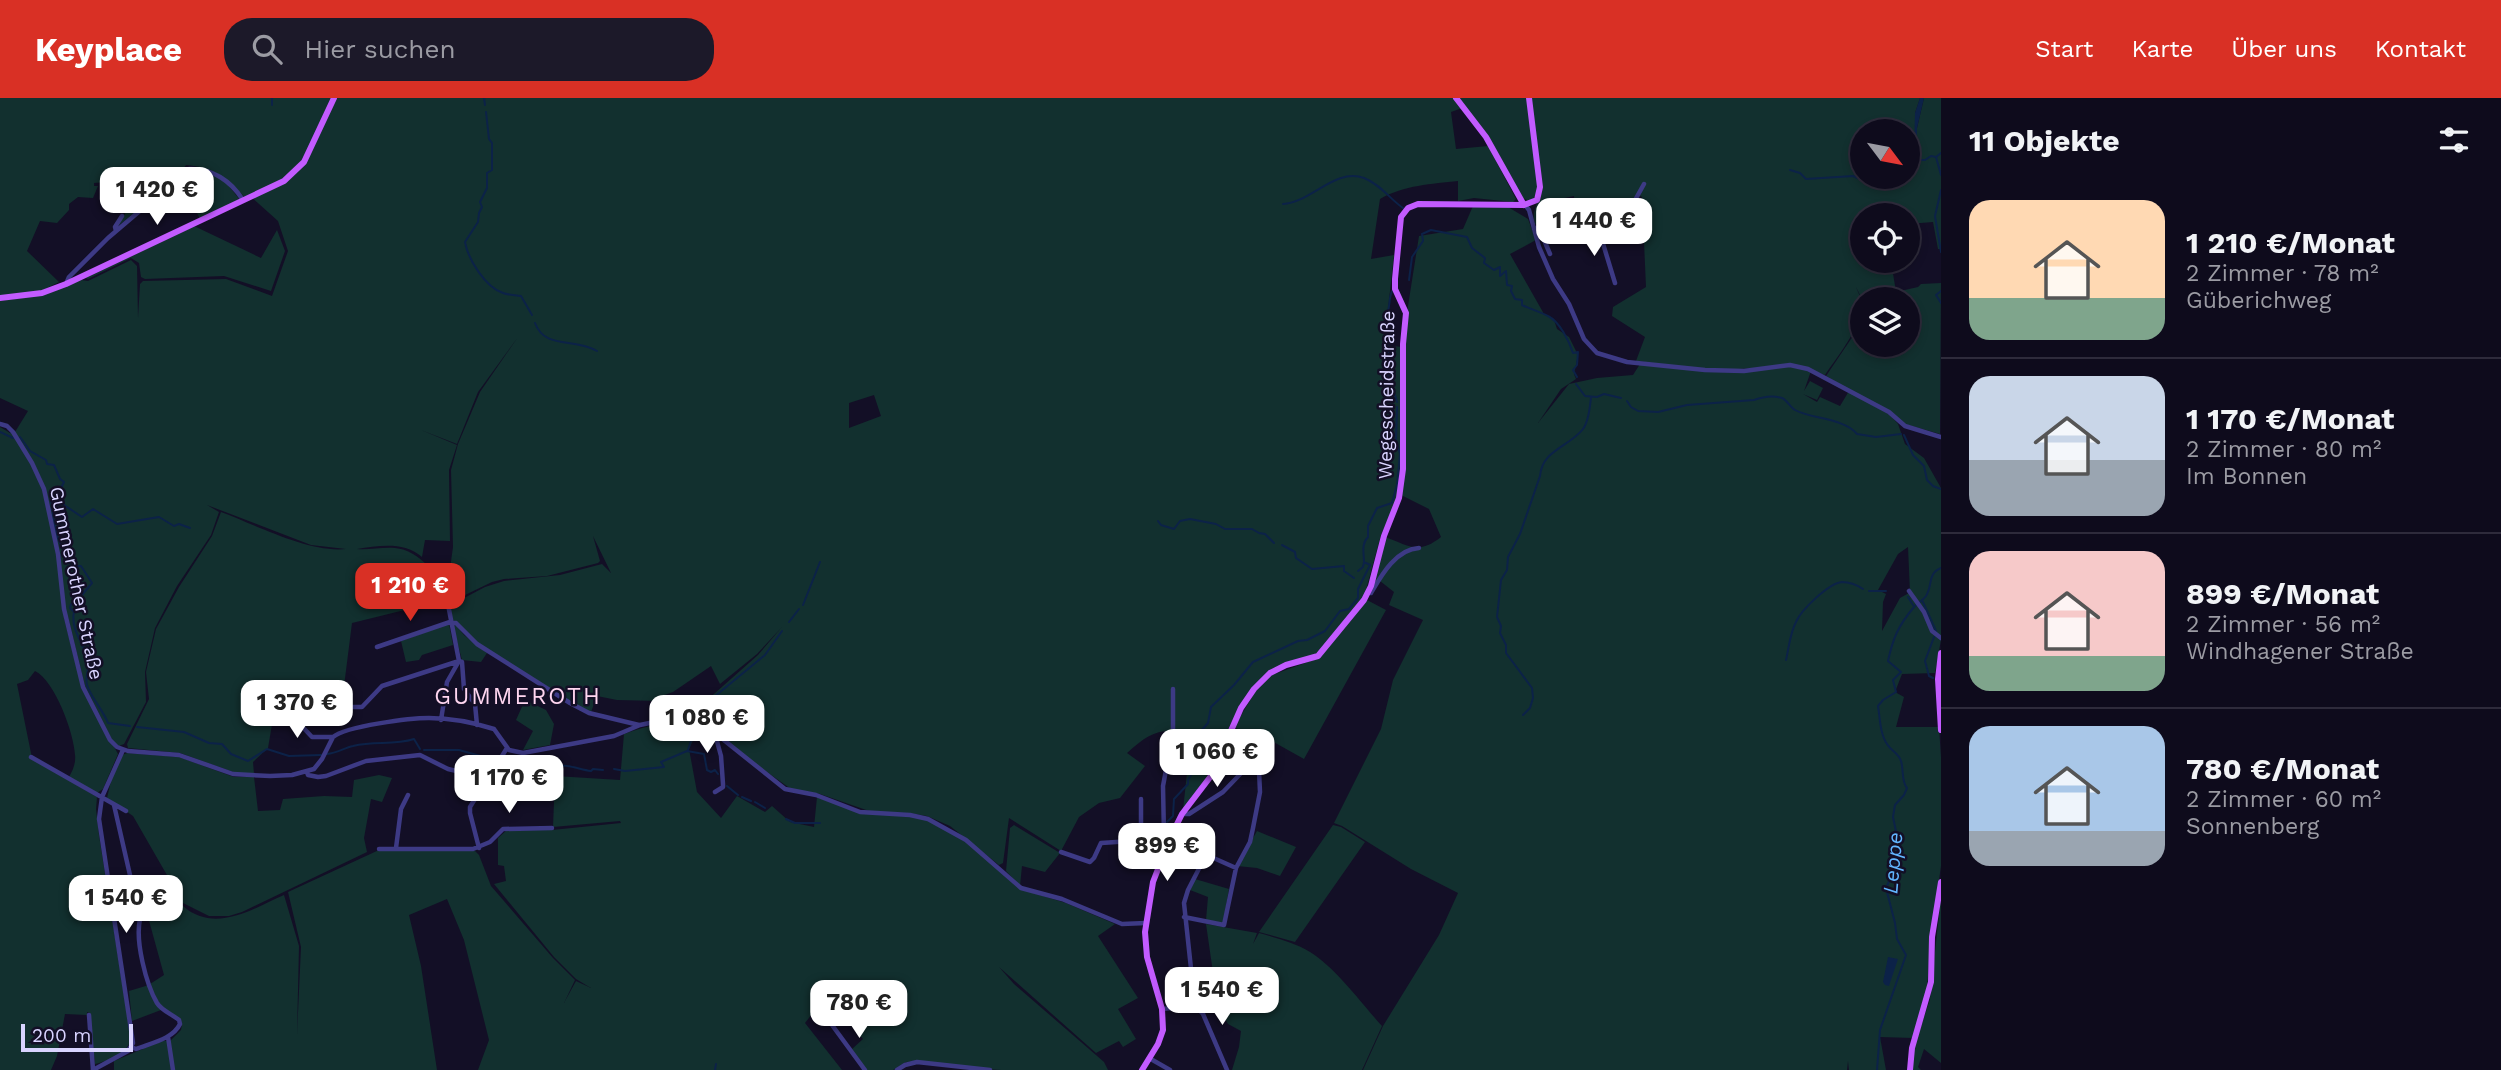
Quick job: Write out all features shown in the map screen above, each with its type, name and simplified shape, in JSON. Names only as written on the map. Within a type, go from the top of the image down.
[{"type":"main road","points":[[0,298],[42,293],[66,284],[284,181],[304,162],[334,98]]},
{"type":"main road","points":[[1456,98],[1486,137],[1524,205],[1536,200],[1540,193],[1529,98]]},
{"type":"main road","name":"Wegescheidstraße","points":[[1366,596],[1399,498],[1403,469],[1403,344],[1406,313],[1395,289],[1401,217],[1408,208],[1429,203],[1524,205]]},
{"type":"main road","points":[[1142,1070],[1163,1030],[1162,1009],[1147,957],[1146,923],[1153,883],[1167,837],[1211,776],[1241,708],[1254,689],[1270,673],[1286,665],[1318,656],[1366,596]]},
{"type":"main road","points":[[1941,653],[1941,730]]},
{"type":"main road","points":[[1910,1070],[1912,1048],[1931,982],[1932,937],[1941,882]]},
{"type":"street","points":[[66,284],[116,231],[189,169],[197,169],[225,179],[244,201]]},
{"type":"street","points":[[1536,228],[1585,222],[1597,224],[1610,220],[1638,197],[1643,184]]},
{"type":"street","points":[[1524,205],[1529,210],[1553,279],[1569,304],[1590,348],[1616,360],[1705,370],[1744,371],[1790,365],[1808,369],[1874,403],[1905,426],[1941,437]]},
{"type":"street","points":[[116,231],[115,227],[122,216]]},
{"type":"street","points":[[1597,224],[1615,283]]},
{"type":"street","points":[[1536,228],[1550,254]]},
{"type":"street","name":"Gummerother Straße","points":[[0,424],[7,426],[12,432],[41,481],[58,554],[64,609],[83,687],[110,740],[122,750]]},
{"type":"street","points":[[1366,596],[1388,566],[1408,550],[1419,548]]},
{"type":"street","points":[[445,589],[459,661],[462,662],[464,689],[474,699],[477,725]]},
{"type":"street","points":[[1909,591],[1932,631],[1941,638]]},
{"type":"street","points":[[377,647],[450,622],[456,623],[498,658],[570,703],[589,713],[640,725]]},
{"type":"street","points":[[459,661],[383,686],[362,707],[327,707],[288,699],[283,706],[313,737],[333,737],[354,728],[425,719],[441,720],[494,729],[507,748],[523,753],[614,736],[640,725],[678,717],[698,709],[705,715],[715,733],[721,757],[723,787],[715,792]]},
{"type":"street","points":[[441,720],[447,682],[459,661]]},
{"type":"street","points":[[1167,837],[1163,786],[1173,733],[1173,689]]},
{"type":"street","points":[[715,733],[785,789],[816,794],[860,812],[910,815],[928,819],[958,834],[1021,888],[1062,899],[1122,924],[1146,923]]},
{"type":"street","points":[[89,1015],[93,1070],[123,1055],[131,1047],[133,1039],[100,835],[102,797],[122,750],[179,755],[241,775],[270,776],[307,772],[319,764],[333,737]]},
{"type":"street","points":[[479,848],[470,807],[507,748]]},
{"type":"street","points":[[307,772],[308,775],[318,777],[366,761],[420,755],[448,769],[465,773],[484,769],[491,772]]},
{"type":"street","points":[[31,757],[126,811]]},
{"type":"street","points":[[1182,814],[1189,814],[1223,792],[1248,766],[1252,765],[1259,771],[1259,804],[1250,842],[1236,867],[1224,925],[1184,917]]},
{"type":"street","points":[[396,848],[401,809],[408,794]]},
{"type":"street","points":[[1141,799],[1141,827],[1147,840]]},
{"type":"street","points":[[114,805],[139,919],[138,929],[147,980],[158,1004],[179,1020],[180,1024],[177,1031],[168,1037],[136,1049],[131,1047]]},
{"type":"street","points":[[379,849],[479,848],[490,842],[503,829],[552,828]]},
{"type":"street","points":[[1061,852],[1090,862],[1101,843],[1167,837],[1236,867]]},
{"type":"street","points":[[1206,855],[1188,890],[1184,917],[1195,1006],[1203,1014],[1227,1070]]},
{"type":"street","points":[[1162,1009],[1195,1006]]},
{"type":"street","points":[[832,1025],[865,1070]]},
{"type":"street","points":[[168,1037],[173,1070]]},
{"type":"street","points":[[1149,1058],[1170,1070]]},
{"type":"street","points":[[897,1070],[911,1063],[990,1070]]},
{"type":"green space","points":[[0,98],[1527,98],[1538,189],[1533,200],[1523,198],[1488,136],[1465,107],[1451,112],[1456,149],[1488,146],[1516,199],[1513,202],[1474,198],[1458,201],[1458,181],[1408,188],[1380,199],[1371,259],[1394,255],[1384,345],[1402,347],[1399,494],[1381,535],[1364,597],[1321,651],[1269,670],[1252,689],[1231,723],[1209,774],[1183,810],[1187,773],[1199,737],[1177,731],[1152,734],[1127,753],[1145,766],[1120,798],[1099,803],[1079,817],[1061,851],[1009,818],[1003,863],[999,865],[950,826],[927,816],[872,812],[820,794],[791,789],[746,757],[718,733],[704,707],[706,701],[758,655],[782,627],[757,654],[720,684],[711,666],[673,692],[659,697],[659,701],[617,700],[597,696],[591,712],[506,662],[475,641],[459,624],[451,620],[448,599],[466,597],[504,581],[560,575],[602,564],[611,573],[593,536],[600,561],[598,563],[547,576],[504,579],[465,595],[453,596],[447,590],[453,547],[451,470],[458,444],[480,392],[518,337],[478,392],[457,444],[421,430],[457,445],[449,470],[450,541],[425,540],[422,557],[399,547],[357,549],[395,548],[413,554],[434,574],[445,600],[352,623],[342,702],[277,695],[268,748],[253,762],[254,774],[236,773],[180,753],[128,748],[127,744],[149,699],[146,672],[156,629],[212,536],[221,512],[299,542],[316,547],[346,549],[311,545],[207,505],[219,512],[211,535],[177,586],[155,628],[145,672],[146,702],[124,744],[119,746],[112,740],[85,686],[68,617],[64,618],[82,688],[118,754],[103,789],[97,793],[69,777],[75,761],[74,745],[62,708],[50,685],[35,671],[28,680],[17,684],[32,758],[97,797],[99,835],[131,1040],[121,1053],[95,1064],[90,1013],[65,1014],[57,1056],[51,1070],[0,1070],[0,427],[10,433],[15,432],[28,411],[0,398],[0,301],[42,295],[81,280],[88,281],[131,260],[137,266],[138,318],[140,284],[143,281],[226,279],[272,296],[288,251],[278,221],[250,196],[245,198],[226,179],[212,171],[186,165],[174,181],[118,226],[145,179],[94,183],[94,186],[98,186],[93,198],[78,197],[69,204],[69,210],[57,223],[40,221],[27,251],[59,282],[41,291],[0,297]],"holes":[[[874,395],[881,416],[849,428],[849,403]]]},
{"type":"green space","points":[[1531,98],[1920,98],[1915,119],[1850,119],[1850,189],[1920,189],[1919,119],[1924,98],[1941,98],[1941,249],[1938,249],[1933,222],[1920,223],[1920,203],[1850,203],[1850,273],[1893,273],[1895,287],[1850,287],[1850,337],[1825,375],[1790,364],[1744,370],[1705,369],[1636,361],[1645,337],[1612,316],[1613,307],[1646,287],[1642,197],[1638,195],[1625,209],[1610,217],[1575,221],[1574,196],[1555,200],[1549,210],[1553,213],[1545,225],[1535,224],[1534,219],[1541,192]]},
{"type":"green space","points":[[202,171],[224,180],[240,200],[200,219],[181,180],[189,173]]},
{"type":"green space","points":[[1473,206],[1508,207],[1528,219],[1536,240],[1510,254],[1544,314],[1554,320],[1557,329],[1569,337],[1578,355],[1574,374],[1576,379],[1561,389],[1538,423],[1569,384],[1633,375],[1640,364],[1705,371],[1790,366],[1811,371],[1804,391],[1810,381],[1823,388],[1817,400],[1803,394],[1817,402],[1820,397],[1840,406],[1849,391],[1890,415],[1898,424],[1905,444],[1924,458],[1941,488],[1941,636],[1936,633],[1941,640],[1935,673],[1902,674],[1895,692],[1904,697],[1896,727],[1939,727],[1941,866],[1927,989],[1914,1038],[1880,1037],[1886,1070],[1849,1070],[1848,1061],[1847,1070],[1363,1070],[1383,1026],[1439,935],[1458,893],[1411,869],[1334,823],[1381,729],[1393,680],[1423,620],[1389,605],[1394,592],[1380,581],[1373,585],[1385,537],[1408,546],[1420,547],[1441,537],[1429,509],[1401,495],[1403,361],[1419,236],[1463,229]],"holes":[[[1908,547],[1910,592],[1935,631],[1909,593],[1900,598],[1882,631],[1883,602],[1886,594],[1878,590],[1898,554]]]},
{"type":"green space","points":[[194,226],[261,258],[277,230],[285,251],[271,291],[224,276],[145,279],[141,277],[139,263],[131,258],[86,278]]},
{"type":"green space","points":[[1941,283],[1940,434],[1905,424],[1826,376],[1850,340],[1850,357],[1920,357],[1918,287],[1921,284]]},
{"type":"green space","points":[[1367,600],[1386,610],[1304,759],[1252,730],[1246,733],[1234,727],[1255,692],[1272,675],[1319,658]]},
{"type":"green space","points":[[449,624],[453,645],[422,655],[419,660],[406,662],[401,641]]},
{"type":"green space","points":[[456,625],[487,653],[481,662],[462,660],[453,626]]},
{"type":"green space","points":[[525,700],[546,710],[554,724],[550,745],[523,750],[533,731],[516,720]]},
{"type":"green space","points":[[694,711],[700,712],[704,717],[689,749],[697,792],[721,818],[737,796],[765,812],[772,806],[790,822],[814,827],[817,797],[860,813],[914,817],[929,821],[965,841],[1020,889],[1066,903],[1115,924],[1098,936],[1138,998],[1118,1009],[1136,1039],[1123,1047],[1119,1041],[1096,1053],[999,967],[1014,984],[1104,1062],[1108,1070],[1001,1070],[952,1067],[924,1061],[906,1062],[893,1070],[867,1070],[852,1049],[863,1039],[846,1020],[839,1024],[827,1011],[812,1014],[805,1023],[842,1070],[478,1070],[489,1040],[464,940],[447,899],[409,915],[421,966],[437,1070],[114,1070],[114,1061],[162,1041],[170,1041],[181,1030],[182,1024],[159,1004],[150,984],[164,975],[140,888],[167,883],[183,906],[208,918],[233,916],[284,895],[299,946],[297,1035],[301,947],[288,892],[379,850],[475,851],[491,886],[553,958],[575,980],[564,1003],[576,981],[591,988],[576,979],[554,957],[494,884],[506,881],[504,866],[498,865],[498,838],[507,830],[552,830],[621,823],[553,827],[555,776],[620,780],[624,734]]},
{"type":"green space","points":[[127,753],[179,757],[234,777],[254,777],[258,811],[280,810],[283,799],[352,797],[354,780],[379,775],[392,778],[382,802],[371,799],[364,838],[367,852],[242,912],[229,916],[209,916],[183,903],[133,816],[107,798],[122,755]]},
{"type":"green space","points":[[1014,825],[1060,853],[1045,872],[1022,866],[1020,886],[1006,871],[1010,828]]},
{"type":"green space","points":[[1333,825],[1365,842],[1295,942],[1259,932]]},
{"type":"green space","points":[[1257,831],[1296,847],[1280,876],[1257,868],[1237,866]]},
{"type":"green space","points":[[1195,879],[1229,889],[1223,923],[1206,920],[1208,897],[1190,890]]},
{"type":"green space","points":[[1941,896],[1941,1063],[1924,1049],[1918,1067],[1921,1070],[1912,1070],[1914,1048],[1930,999]]},
{"type":"green space","points":[[1206,924],[1257,933],[1253,944],[1259,933],[1285,941],[1310,952],[1329,967],[1382,1026],[1362,1070],[1232,1070],[1241,1031],[1228,1024],[1218,1007]]},
{"type":"green space","points":[[149,985],[161,1010],[132,1021],[129,991]]},
{"type":"water","points":[[1920,98],[1924,98],[1919,119],[1915,119]]},
{"type":"water","points":[[1888,957],[1898,959],[1889,986],[1883,982]]},
{"type":"waterway","points":[[272,98],[272,105]]},
{"type":"waterway","points":[[484,98],[485,105]]},
{"type":"waterway","points":[[486,112],[489,139],[492,143],[492,170],[487,173],[487,188],[480,202],[482,207],[478,222],[465,242],[484,279],[496,290],[521,296],[532,315]]},
{"type":"waterway","name":"Leppe","points":[[1941,153],[1936,157],[1941,175]]},
{"type":"waterway","points":[[1920,160],[1936,157]]},
{"type":"waterway","points":[[1790,170],[1800,173],[1806,179],[1850,176]]},
{"type":"waterway","points":[[1283,204],[1303,198],[1343,177],[1354,176],[1375,184],[1403,208]]},
{"type":"waterway","name":"Leppe","points":[[1941,190],[1935,216],[1941,252]]},
{"type":"waterway","points":[[1409,280],[1412,257],[1423,241],[1422,234],[1431,230],[1467,237],[1472,248],[1485,258],[1484,263],[1494,270],[1500,267],[1500,276],[1506,271],[1507,285],[1512,286],[1515,299],[1522,300],[1522,305],[1548,316],[1560,327],[1573,353],[1578,352],[1577,365],[1573,370],[1577,377]]},
{"type":"waterway","points":[[1392,291],[1385,318],[1389,361],[1388,388],[1395,395],[1397,402]]},
{"type":"waterway","points":[[1941,291],[1936,295],[1941,303]]},
{"type":"waterway","points":[[535,323],[546,337],[597,351]]},
{"type":"waterway","points":[[1576,384],[1585,396],[1597,397],[1604,394],[1621,398]]},
{"type":"waterway","points":[[1523,715],[1530,708],[1532,688],[1506,653],[1506,645],[1500,633],[1501,626],[1497,617],[1501,580],[1507,570],[1508,557],[1520,534],[1542,467],[1551,454],[1583,429],[1588,418],[1591,397]]},
{"type":"waterway","points":[[1627,401],[1638,411],[1658,412],[1687,405],[1775,397],[1784,399],[1795,410],[1844,425],[1857,434],[1876,437],[1901,434]]},
{"type":"waterway","points":[[1201,753],[1201,731],[1208,723],[1211,707],[1253,662],[1325,631],[1340,611],[1349,609],[1358,598],[1358,589],[1370,565],[1364,562],[1363,552],[1368,526],[1377,508],[1392,503],[1397,485],[1400,454],[1396,441],[1397,407]]},
{"type":"waterway","points":[[0,432],[13,438]]},
{"type":"waterway","points":[[1904,435],[1913,455],[1924,466],[1927,480],[1941,489]]},
{"type":"waterway","points":[[20,437],[30,451],[46,460],[47,464],[54,465],[64,482],[59,492],[50,494],[57,535],[75,566],[81,566],[92,583],[82,595],[84,603],[71,604],[70,608],[74,612],[76,632],[87,656],[89,689],[108,723],[130,726]]},
{"type":"waterway","points":[[61,490],[64,505],[82,517],[93,509],[117,524],[159,517],[174,526],[179,524],[190,528]]},
{"type":"waterway","points":[[1158,521],[1161,525],[1174,529],[1180,521],[1190,519],[1216,524],[1225,529],[1252,529],[1265,534],[1274,543]]},
{"type":"waterway","points":[[1282,545],[1295,552],[1296,558],[1312,569],[1344,566],[1344,571],[1354,578]]},
{"type":"waterway","points":[[803,605],[820,562]]},
{"type":"waterway","points":[[1358,571],[1364,562]]},
{"type":"waterway","name":"Leppe","points":[[1877,1070],[1880,1030],[1906,955],[1897,939],[1886,888],[1896,866],[1898,841],[1893,817],[1895,805],[1907,788],[1900,758],[1883,736],[1878,706],[1896,692],[1893,680],[1901,672],[1888,661],[1897,632],[1908,614],[1926,596],[1934,573],[1941,568]]},
{"type":"waterway","points":[[1786,660],[1796,622],[1816,598],[1842,582],[1863,589]]},
{"type":"waterway","points":[[1869,591],[1886,591]]},
{"type":"waterway","points":[[1908,597],[1913,605]]},
{"type":"waterway","points":[[1922,600],[1936,631]]},
{"type":"waterway","points":[[789,622],[799,609]]},
{"type":"waterway","points":[[708,702],[765,655],[782,631]]},
{"type":"waterway","points":[[1933,678],[1929,676],[1925,661],[1934,637]]},
{"type":"waterway","points":[[688,750],[699,713]]},
{"type":"waterway","points":[[137,727],[184,732],[209,743],[222,744],[231,754],[248,761],[267,749],[289,756],[321,755]]},
{"type":"waterway","points":[[327,754],[361,744],[414,739],[420,749]]},
{"type":"waterway","points":[[424,750],[459,750],[495,760],[497,757]]},
{"type":"waterway","points":[[614,769],[625,771],[664,767],[661,762],[687,751],[704,754],[707,770],[715,770],[718,774]]},
{"type":"waterway","points":[[516,756],[534,764],[603,770]]},
{"type":"waterway","points":[[1167,822],[1173,816],[1174,799],[1188,784],[1199,762]]},
{"type":"waterway","points":[[727,786],[738,795]]},
{"type":"waterway","points":[[742,797],[751,801]]},
{"type":"waterway","points":[[755,802],[765,808]]},
{"type":"waterway","points":[[786,819],[795,823],[820,823]]},
{"type":"waterway","points":[[1158,835],[1162,826]]},
{"type":"waterway","points":[[1151,858],[1157,840]]},
{"type":"waterway","points":[[715,1070],[716,1064]]},
{"type":"district","name":"GUMMEROTH","points":[[518,696]]}]
